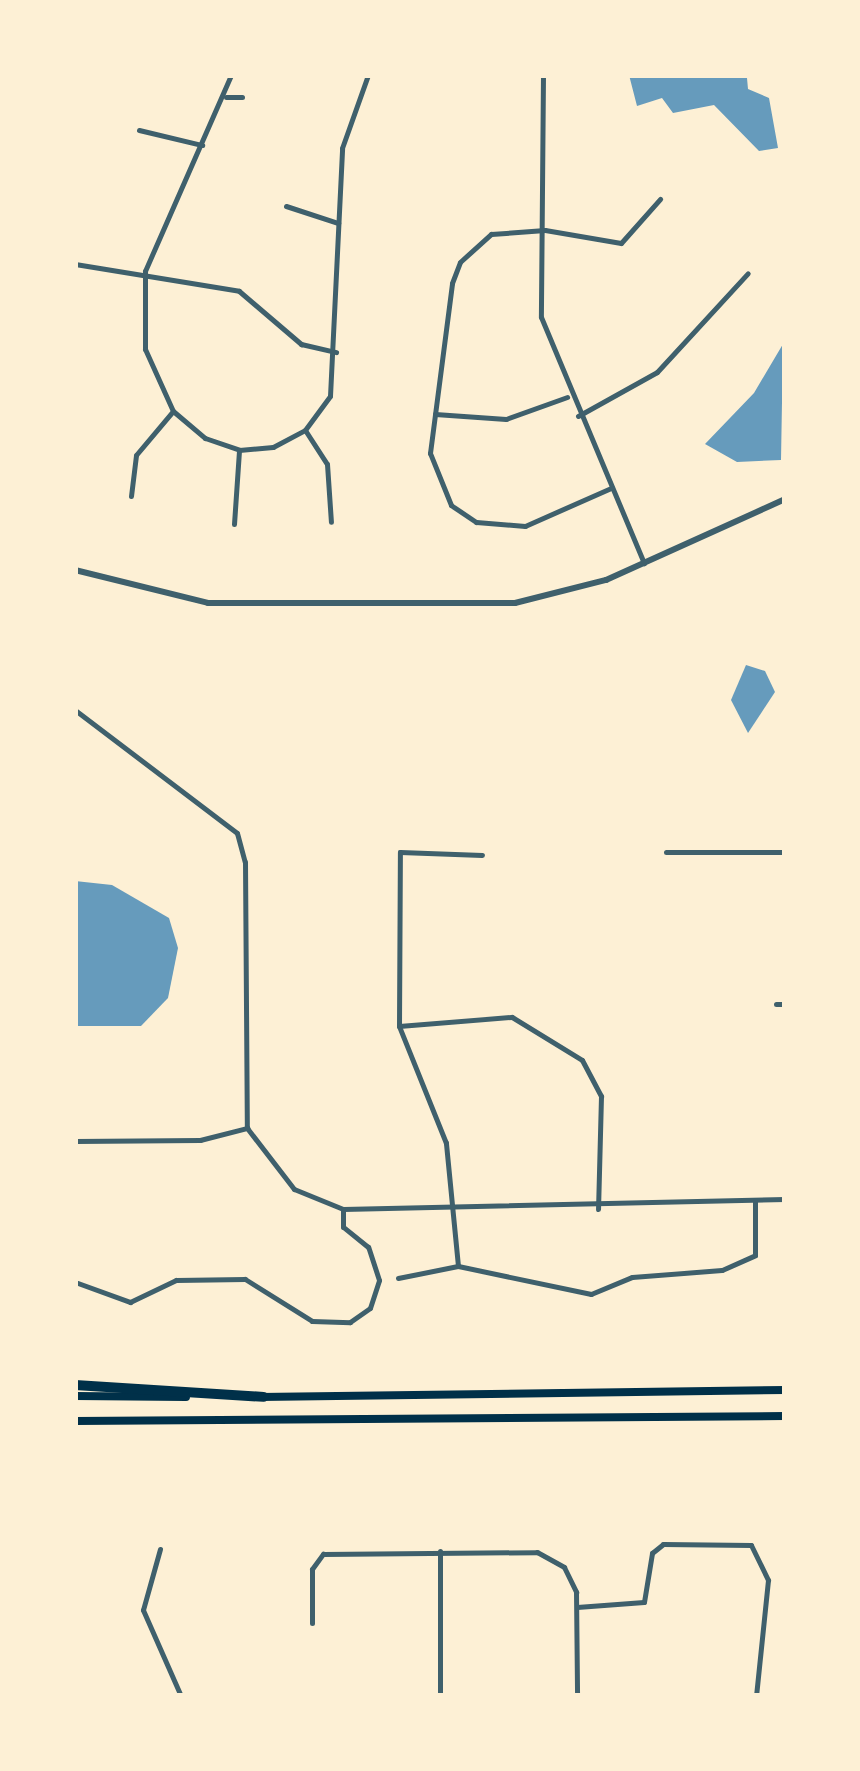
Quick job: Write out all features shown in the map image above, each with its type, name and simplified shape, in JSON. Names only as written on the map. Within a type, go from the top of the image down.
[{"type":"highway","points":[[75,1385],[264,1397]]},
{"type":"main road","points":[[75,1396],[785,1390]]},
{"type":"main road","points":[[75,1421],[785,1416]]},
{"type":"street","points":[[231,75],[226,97],[146,271],[146,349],[173,411],[204,438],[239,450],[274,447],[305,430],[330,396],[336,352],[342,148],[368,75]]},
{"type":"street","points":[[543,75],[538,230],[541,317],[568,396],[644,563]]},
{"type":"street","points":[[226,97],[242,97]]},
{"type":"street","points":[[139,130],[202,145]]},
{"type":"street","points":[[611,488],[525,526],[476,522],[435,480],[434,414],[460,262],[491,234],[538,230],[621,242],[660,199]]},
{"type":"street","points":[[286,206],[339,223]]},
{"type":"street","points":[[75,264],[146,271],[239,291],[300,344],[336,352]]},
{"type":"street","points":[[578,416],[657,372],[748,274]]},
{"type":"street","points":[[434,414],[506,419],[568,396]]},
{"type":"street","points":[[131,496],[136,455],[173,411]]},
{"type":"street","points":[[305,430],[327,464],[331,522]]},
{"type":"street","points":[[234,524],[239,450]]},
{"type":"street","points":[[75,570],[208,603],[474,606],[546,598],[644,563],[785,498]]},
{"type":"street","points":[[75,710],[237,834],[245,862],[247,1128],[294,1189],[343,1209],[598,1210],[785,1200]]},
{"type":"street","points":[[458,1266],[448,1211],[446,1143],[399,1026],[400,852],[482,855]]},
{"type":"street","points":[[666,852],[785,852]]},
{"type":"street","points":[[776,1004],[785,1004]]},
{"type":"street","points":[[399,1026],[512,1017],[582,1060],[601,1096],[598,1210]]},
{"type":"street","points":[[75,1140],[200,1140],[247,1128]]},
{"type":"street","points":[[398,1278],[458,1266],[591,1294],[632,1278],[722,1270],[756,1255],[755,1200]]},
{"type":"street","points":[[75,1282],[130,1302],[176,1280],[246,1279],[312,1322],[350,1322],[376,1298],[379,1272],[343,1227],[343,1209]]},
{"type":"street","points":[[577,1607],[644,1602],[652,1553],[663,1544],[751,1544],[768,1580],[756,1696]]},
{"type":"street","points":[[160,1549],[143,1610],[181,1696]]},
{"type":"street","points":[[440,1551],[440,1696]]},
{"type":"street","points":[[312,1623],[312,1568],[323,1554],[440,1551],[547,1555],[570,1575],[577,1607],[576,1696]]},
{"type":"water","points":[[629,75],[747,78],[748,89],[769,98],[778,148],[759,151],[714,105],[673,113],[662,98],[637,106]]},
{"type":"water","points":[[783,344],[781,460],[737,462],[705,444],[754,393]]},
{"type":"water","points":[[746,665],[765,671],[775,692],[748,733],[731,700]]},
{"type":"water","points":[[75,881],[112,885],[169,918],[178,948],[168,998],[141,1026],[75,1026]]}]
